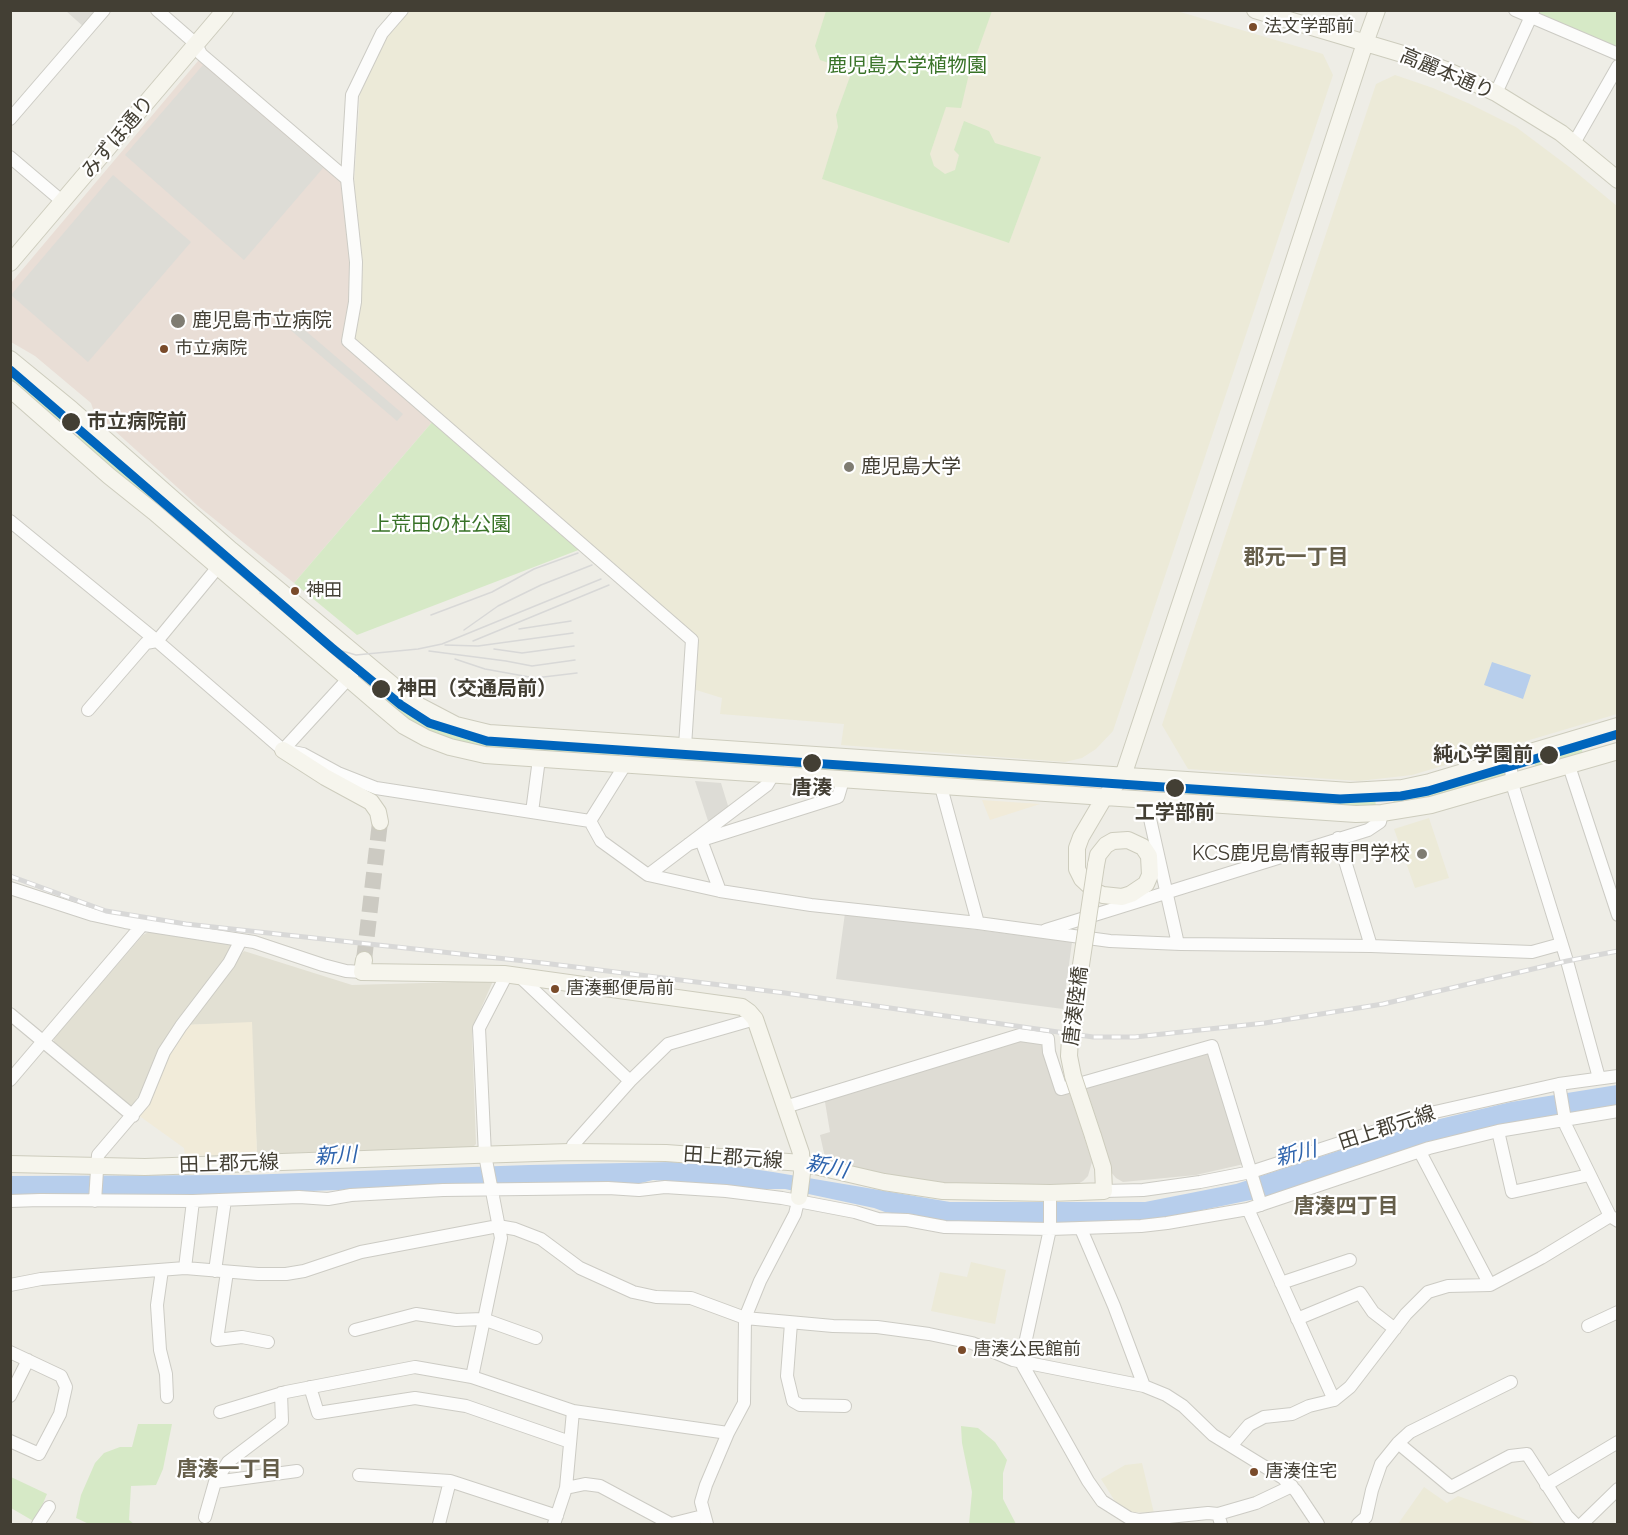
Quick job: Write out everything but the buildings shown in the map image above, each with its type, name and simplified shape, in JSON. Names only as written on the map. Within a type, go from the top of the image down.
[{"type":"street","points":[[10,119],[104,10]]},
{"type":"street","points":[[157,10],[196,44],[201,54],[347,180]]},
{"type":"street","name":"みずほ通り","points":[[10,263],[225,10]]},
{"type":"street","points":[[402,10],[382,33],[352,95],[347,180],[356,262],[355,302],[348,341],[692,640],[685,746]]},
{"type":"street","name":"高麗本通り","points":[[1255,10],[1446,70],[1496,93],[1574,143],[1617,180]]},
{"type":"street","points":[[1104,798],[1123,776],[1377,10]]},
{"type":"street","points":[[1515,10],[1532,14],[1617,54]]},
{"type":"street","points":[[1496,93],[1532,14]]},
{"type":"street","points":[[1574,143],[1617,66]]},
{"type":"street","points":[[10,158],[63,202]]},
{"type":"street","points":[[10,359],[71,409],[223,543],[414,703],[456,724],[489,733],[1350,791],[1402,788],[1430,782],[1617,726]]},
{"type":"street","points":[[10,389],[404,726],[450,747],[485,755],[1343,814],[1382,813],[1431,805],[1617,751]]},
{"type":"street","points":[[10,521],[157,641],[283,750],[325,777],[371,802],[378,812],[380,822]]},
{"type":"street","points":[[88,710],[146,643],[157,641],[218,567]]},
{"type":"street","points":[[283,750],[363,660]]},
{"type":"street","points":[[283,750],[303,754],[339,773],[376,788],[590,820]]},
{"type":"street","points":[[1509,757],[1513,781],[1599,1078]]},
{"type":"street","points":[[532,812],[539,759]]},
{"type":"street","points":[[590,820],[625,765]]},
{"type":"street","points":[[1569,766],[1617,915]]},
{"type":"street","points":[[648,875],[695,842],[767,785],[773,775]]},
{"type":"street","points":[[695,842],[838,797],[843,780]]},
{"type":"street","points":[[941,787],[978,923]]},
{"type":"street","name":"唐湊陸橋","points":[[1104,798],[1077,848],[1077,869],[1082,879],[1096,892],[1122,897],[1140,889],[1146,884],[1150,875],[1149,856],[1143,847],[1128,840],[1113,841],[1106,845],[1098,855],[1096,865],[1070,1038],[1070,1056],[1073,1076],[1103,1168],[1104,1191]]},
{"type":"street","points":[[1146,801],[1178,944]]},
{"type":"street","points":[[1040,932],[1368,830],[1380,822],[1382,813]]},
{"type":"street","points":[[590,820],[601,841],[648,875],[720,891],[811,905],[978,923],[1110,941],[1178,944],[1371,945],[1532,952],[1562,944]]},
{"type":"street","points":[[1338,838],[1371,945]]},
{"type":"street","points":[[695,842],[720,891]]},
{"type":"street","points":[[10,888],[93,915],[254,942],[346,971],[363,966],[513,975],[742,1007],[749,1012],[755,1019],[801,1153],[802,1168],[795,1214],[760,1281],[745,1318],[744,1403],[728,1433],[701,1502],[705,1520],[671,1524],[600,1486],[585,1484],[566,1488]]},
{"type":"street","points":[[11,1078],[143,924]]},
{"type":"street","points":[[96,1201],[98,1155],[133,1116],[148,1093],[164,1052],[225,969],[241,940]]},
{"type":"street","points":[[513,975],[630,1081]]},
{"type":"street","points":[[472,1377],[501,1238],[485,1157],[479,1028],[513,975]]},
{"type":"street","points":[[10,1014],[133,1116]]},
{"type":"street","points":[[570,1152],[573,1145],[630,1081],[668,1044],[755,1019]]},
{"type":"street","points":[[784,1107],[1020,1035],[1048,1039],[1049,1052],[1061,1089],[1212,1046],[1261,1205]]},
{"type":"street","name":"田上郡元線","points":[[10,1164],[96,1167],[485,1157],[570,1152],[666,1153],[802,1168],[943,1191],[1050,1193],[1143,1190],[1251,1172],[1435,1112],[1617,1076]]},
{"type":"street","points":[[1231,1446],[1249,1425],[1264,1417],[1292,1414],[1309,1406],[1334,1400],[1350,1387],[1406,1314],[1428,1292],[1448,1286],[1490,1285],[1614,1218],[1589,1175],[1566,1126],[1560,1086]]},
{"type":"street","points":[[10,1202],[39,1200],[192,1201],[299,1197],[328,1199],[362,1194],[608,1188],[639,1190],[665,1187],[799,1199],[878,1219],[945,1227],[1081,1229],[1167,1223],[1248,1209],[1420,1152],[1498,1131],[1617,1111]]},
{"type":"street","points":[[1498,1131],[1512,1192],[1589,1175]]},
{"type":"street","points":[[1420,1152],[1490,1285]]},
{"type":"street","points":[[1050,1193],[1050,1229],[1021,1362],[1088,1482],[1102,1501],[1129,1518],[1139,1520],[1156,1521],[1208,1513],[1219,1519],[1292,1486]]},
{"type":"street","points":[[225,1200],[217,1340],[242,1337],[268,1342]]},
{"type":"street","points":[[185,1268],[192,1201]]},
{"type":"street","points":[[1248,1209],[1334,1400]]},
{"type":"street","points":[[11,1284],[41,1279],[185,1268],[221,1272],[286,1274],[304,1271],[361,1252],[498,1226],[527,1232],[541,1239],[580,1268],[633,1292],[656,1298],[692,1298],[745,1318],[791,1323],[877,1327],[929,1334],[972,1344],[1021,1362],[1144,1386],[1166,1395],[1183,1406],[1213,1435],[1283,1478],[1292,1486],[1318,1524]]},
{"type":"street","points":[[1081,1229],[1114,1306],[1144,1386]]},
{"type":"street","points":[[1281,1283],[1350,1260]]},
{"type":"street","points":[[162,1270],[157,1305],[160,1350],[166,1374],[167,1397]]},
{"type":"street","points":[[1297,1319],[1360,1293],[1373,1312],[1395,1329]]},
{"type":"street","points":[[1588,1326],[1617,1312]]},
{"type":"street","points":[[355,1330],[416,1314],[456,1320],[483,1319],[536,1338]]},
{"type":"street","points":[[791,1323],[787,1376],[793,1401],[800,1405],[845,1406]]},
{"type":"street","points":[[10,1352],[61,1376],[66,1387],[60,1414],[39,1454],[10,1441]]},
{"type":"street","points":[[10,1396],[28,1360]]},
{"type":"street","points":[[219,1412],[281,1393],[415,1367],[472,1377],[573,1411],[728,1433]]},
{"type":"street","points":[[1358,1524],[1366,1516],[1381,1464],[1398,1443],[1410,1432],[1511,1382]]},
{"type":"street","points":[[310,1387],[318,1413],[415,1398],[466,1406],[570,1442]]},
{"type":"street","points":[[205,1517],[215,1482],[228,1462],[282,1421],[281,1393]]},
{"type":"street","points":[[359,1475],[450,1481],[555,1520],[566,1488],[573,1411]]},
{"type":"street","points":[[1398,1443],[1451,1487],[1510,1456],[1527,1454],[1566,1516],[1575,1524]]},
{"type":"street","points":[[1546,1485],[1616,1445]]},
{"type":"street","points":[[215,1482],[297,1472]]},
{"type":"street","points":[[439,1524],[450,1481]]},
{"type":"street","points":[[1582,1524],[1617,1489]]},
{"type":"street","points":[[38,1524],[49,1507]]},
{"type":"shaded area","points":[[66,11],[101,11],[85,28]]},
{"type":"shaded area","name":"鹿児島大学","points":[[410,11],[1177,11],[1323,54],[1333,75],[1113,731],[1096,749],[1082,758],[1065,762],[841,745],[844,724],[720,714],[722,698],[693,689],[695,637],[354,340],[361,299],[363,264],[354,183],[360,93],[388,35]]},
{"type":"shaded area","name":"鹿児島市立病院","points":[[201,60],[345,184],[352,265],[350,301],[343,345],[433,421],[294,583],[198,506],[94,412],[91,403],[35,356],[11,342],[11,283]]},
{"type":"shaded area","points":[[203,65],[323,168],[244,260],[125,155]]},
{"type":"shaded area","points":[[1395,75],[1433,88],[1516,127],[1617,206],[1617,714],[1412,775],[1359,781],[1188,769],[1162,725],[1376,84]]},
{"type":"shaded area","points":[[113,175],[191,242],[88,362],[11,295]]},
{"type":"shaded area","points":[[293,320],[403,414],[397,421],[287,327]]},
{"type":"shaded area","points":[[695,781],[721,783],[729,809],[709,824]]},
{"type":"shaded area","points":[[982,800],[1040,804],[990,820]]},
{"type":"shaded area","name":"KCS鹿児島情報専門学校","points":[[1429,818],[1449,878],[1415,888],[1394,829]]},
{"type":"shaded area","points":[[845,913],[1072,942],[1063,1009],[836,979]]},
{"type":"shaded area","points":[[150,931],[220,940],[233,945],[219,973],[130,1109],[54,1043],[54,1038],[143,935]]},
{"type":"shaded area","points":[[244,951],[352,985],[493,981],[472,1034],[476,1144],[472,1148],[257,1154],[251,1023],[184,1025]]},
{"type":"shaded area","points":[[252,1022],[257,1154],[185,1156],[184,1148],[138,1115],[177,1036],[184,1025]]},
{"type":"shaded area","points":[[1017,1038],[1043,1044],[1058,1095],[1070,1091],[1092,1162],[1088,1176],[1083,1181],[1076,1185],[927,1183],[826,1162],[820,1135],[830,1132],[824,1096]]},
{"type":"shaded area","points":[[1209,1049],[1244,1164],[1196,1175],[1123,1182],[1116,1178],[1110,1171],[1085,1087]]},
{"type":"shaded area","points":[[971,1262],[1006,1270],[995,1324],[931,1311],[940,1272],[967,1277]]},
{"type":"shaded area","points":[[1142,1463],[1154,1513],[1130,1512],[1118,1506],[1101,1479],[1125,1465]]},
{"type":"shaded area","points":[[1424,1487],[1447,1503],[1458,1496],[1537,1524],[1398,1524]]},
{"type":"green space","points":[[1539,10],[1617,11],[1617,47],[1538,14]]},
{"type":"green space","name":"鹿児島大学植物園","points":[[826,11],[992,11],[968,78],[961,108],[946,107],[930,154],[934,166],[945,174],[955,170],[959,155],[954,150],[964,121],[989,131],[995,143],[1041,157],[1009,243],[822,179],[838,127],[836,115],[852,71],[820,60],[815,46]]},
{"type":"green space","points":[[11,366],[76,421],[69,430],[11,382]]},
{"type":"green space","name":"上荒田の杜公園","points":[[433,421],[581,549],[357,635],[294,583]]},
{"type":"green space","points":[[84,429],[216,543],[209,552],[76,438]]},
{"type":"green space","points":[[296,611],[328,638],[321,647],[288,620]]},
{"type":"green space","points":[[372,676],[403,703],[428,720],[453,729],[620,747],[619,758],[486,749],[449,740],[422,730],[396,712],[365,685]]},
{"type":"green space","points":[[1580,743],[1583,754],[1536,768],[1533,757]]},
{"type":"green space","points":[[639,749],[784,758],[784,770],[638,760]]},
{"type":"green space","points":[[795,759],[1071,778],[1070,789],[794,770]]},
{"type":"green space","points":[[1502,767],[1506,777],[1451,794],[1394,806],[1393,795]]},
{"type":"green space","points":[[1169,785],[1375,796],[1376,808],[1168,796]]},
{"type":"green space","points":[[138,1424],[172,1424],[163,1469],[156,1485],[131,1486],[129,1520],[134,1524],[89,1524],[76,1518],[81,1495],[95,1463],[104,1453],[120,1447],[132,1447]]},
{"type":"green space","points":[[961,1426],[978,1428],[995,1442],[1007,1460],[1003,1473],[1003,1499],[1016,1524],[969,1524],[972,1492],[962,1443]]},
{"type":"green space","points":[[11,1477],[47,1494],[35,1522],[11,1508]]},
{"type":"water","points":[[1492,662],[1531,675],[1523,699],[1484,685]]},
{"type":"water","points":[[1617,1085],[1617,1106],[1499,1127],[1270,1196],[1154,1220],[1087,1223],[953,1222],[885,1212],[785,1189],[757,1189],[653,1180],[641,1183],[476,1183],[159,1196],[11,1197],[11,1176],[244,1175],[672,1162],[732,1166],[950,1202],[1145,1202],[1236,1184],[1427,1122],[1511,1102]]},
{"type":"tunnel","points":[[364,960],[380,822]]},
{"type":"tram line","points":[[431,615],[492,592],[534,569],[578,553]]},
{"type":"tram line","points":[[464,630],[498,606],[541,585],[592,565]]},
{"type":"tram line","points":[[332,648],[356,655],[418,649],[442,644],[601,579]]},
{"type":"tram line","points":[[473,641],[609,585]]},
{"type":"tram line","points":[[260,593],[292,612]]},
{"type":"tram line","points":[[519,629],[571,621]]},
{"type":"tram line","points":[[445,645],[478,646],[573,633]]},
{"type":"tram line","points":[[494,649],[522,653],[574,646]]},
{"type":"tram line","points":[[429,651],[532,666],[575,660]]},
{"type":"tram line","points":[[455,659],[485,669],[535,678],[577,673]]},
{"type":"railway","points":[[10,876],[106,911],[186,924],[543,963],[785,993],[1093,1037],[1135,1037],[1265,1023],[1383,1004],[1618,951]]},
{"type":"transit line","points":[[10,370],[401,705],[429,723],[487,741],[1340,799],[1401,796],[1428,791],[1618,734]]},
{"type":"place","name":"法文学部前","points":[[1253,27]]},
{"type":"place","name":"鹿児島市立病院","points":[[178,321]]},
{"type":"place","name":"市立病院","points":[[164,349]]},
{"type":"place","name":"市立病院前","points":[[71,422]]},
{"type":"place","name":"鹿児島大学","points":[[849,467]]},
{"type":"place","name":"神田","points":[[295,591]]},
{"type":"place","name":"神田（交通局前）","points":[[381,689]]},
{"type":"place","name":"純心学園前","points":[[1549,755]]},
{"type":"place","name":"唐湊","points":[[812,763]]},
{"type":"place","name":"工学部前","points":[[1175,788]]},
{"type":"place","name":"KCS鹿児島情報専門学校","points":[[1422,854]]},
{"type":"place","name":"唐湊郵便局前","points":[[555,989]]},
{"type":"place","name":"唐湊公民館前","points":[[962,1350]]},
{"type":"place","name":"唐湊住宅","points":[[1254,1472]]},
{"type":"district","name":"郡元一丁目","points":[[1296,558]]},
{"type":"district","name":"唐湊四丁目","points":[[1346,1207]]},
{"type":"district","name":"唐湊一丁目","points":[[229,1470]]},
{"type":"water label","name":"新川","points":[[1296,1154]]},
{"type":"water label","name":"新川","points":[[336,1156]]},
{"type":"water label","name":"新川","points":[[827,1167]]}]
